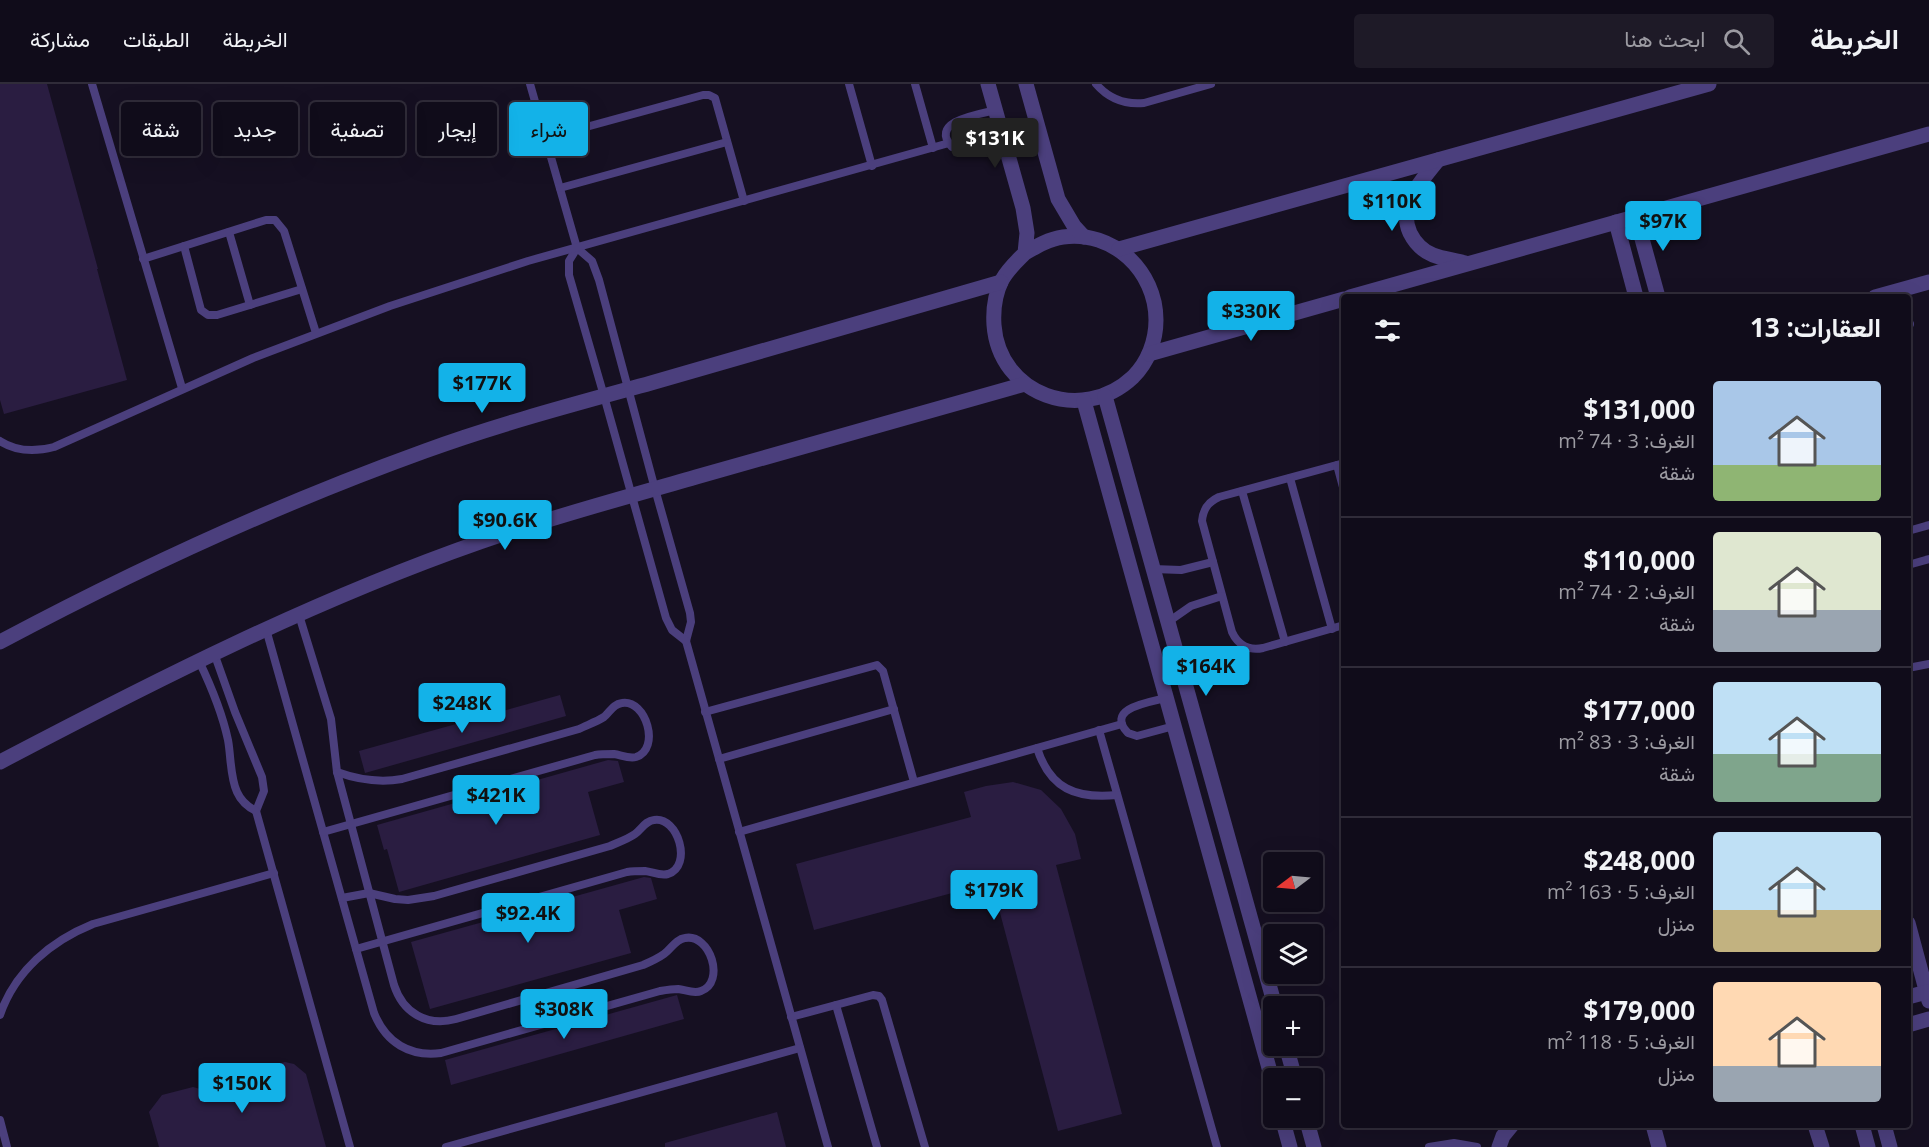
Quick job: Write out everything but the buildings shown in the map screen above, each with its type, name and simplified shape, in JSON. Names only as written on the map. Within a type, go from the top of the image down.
[{"type":"street","points":[[988,84],[1025,220],[1025,252]]},
{"type":"street","points":[[1026,84],[1058,199],[1074,226],[1084,237]]},
{"type":"street","points":[[1119,249],[1438,160],[1671,90],[1709,84]]},
{"type":"street","points":[[1360,294],[1929,134]]},
{"type":"street","points":[[1438,160],[1408,200],[1407,226],[1413,239],[1422,249],[1433,255],[1468,263]]},
{"type":"street","points":[[1636,217],[1657,294]]},
{"type":"street","points":[[1616,222],[1635,294]]},
{"type":"street","points":[[1063,237],[1084,237],[1102,241],[1119,249],[1137,265],[1150,285],[1156,308],[1156,331],[1149,354],[1138,371],[1123,386],[1105,396],[1084,401],[1063,400],[1043,395],[1025,384],[1006,363],[995,337],[993,309],[1001,282],[1011,266],[1025,252],[1063,237]]},
{"type":"street","points":[[0,642],[151,567],[342,482],[470,436],[1001,282]]},
{"type":"street","points":[[1886,294],[1929,282]]},
{"type":"street","points":[[1149,354],[1341,300]]},
{"type":"street","points":[[0,762],[266,629],[372,584],[481,542],[655,489],[1025,384]]},
{"type":"street","points":[[1105,396],[1272,996]]},
{"type":"street","points":[[1084,401],[1269,1068]]},
{"type":"street","points":[[1911,934],[1928,996],[1911,997]]},
{"type":"street","points":[[1911,1024],[1929,1019]]},
{"type":"street","points":[[1285,1128],[1290,1147]]},
{"type":"street","points":[[1309,1128],[1314,1147]]},
{"type":"street","points":[[1499,1147],[1503,1136],[1510,1128]]},
{"type":"street","points":[[1654,1128],[1659,1147]]},
{"type":"street","points":[[1816,1128],[1822,1147]]},
{"type":"street","points":[[1863,1128],[1868,1147]]},
{"type":"street","points":[[1885,1128],[1890,1147]]},
{"type":"lane","points":[[92,84],[182,388]]},
{"type":"lane","points":[[530,84],[535,102]]},
{"type":"lane","points":[[849,84],[872,166]]},
{"type":"lane","points":[[915,84],[933,148]]},
{"type":"lane","points":[[1096,84],[1110,97],[1136,104],[1211,84]]},
{"type":"lane","points":[[588,126],[709,95],[715,98],[744,201]]},
{"type":"lane","points":[[996,110],[954,121],[946,134],[952,147],[962,149],[1004,138]]},
{"type":"lane","points":[[560,188],[727,142]]},
{"type":"lane","points":[[0,441],[16,449],[28,451],[40,451],[54,447],[182,388],[316,333],[459,283],[949,143]]},
{"type":"lane","points":[[551,156],[577,248],[588,256],[595,267],[690,613],[691,622],[686,641],[828,1147]]},
{"type":"lane","points":[[143,259],[266,220],[275,220],[284,231],[316,333]]},
{"type":"lane","points":[[229,232],[250,305]]},
{"type":"lane","points":[[184,246],[201,310],[212,316],[302,289]]},
{"type":"lane","points":[[577,248],[569,261],[569,275],[666,618],[672,630],[686,641]]},
{"type":"lane","points":[[1340,464],[1214,500],[1205,509],[1202,521],[1232,632],[1239,643],[1256,650],[1341,626]]},
{"type":"lane","points":[[1290,478],[1332,629]]},
{"type":"lane","points":[[1242,491],[1285,642]]},
{"type":"lane","points":[[1911,530],[1929,525]]},
{"type":"lane","points":[[1911,564],[1929,559]]},
{"type":"lane","points":[[1153,569],[1181,570],[1213,562]]},
{"type":"lane","points":[[1168,622],[1191,606],[1222,596]]},
{"type":"lane","points":[[266,629],[378,1023],[384,1033],[400,1047],[420,1054],[441,1053],[660,991],[678,989],[698,992],[711,984],[713,973],[711,957],[702,943],[687,937],[659,957],[643,965],[456,1019],[437,1022],[417,1016],[402,1003],[397,994],[382,941],[338,772],[331,718],[299,615]]},
{"type":"lane","points":[[214,653],[262,777],[264,791],[256,811],[350,1147]]},
{"type":"lane","points":[[199,661],[222,717],[236,791],[244,803],[256,811]]},
{"type":"lane","points":[[1911,667],[1929,664]]},
{"type":"lane","points":[[705,712],[877,665],[883,671],[914,782]]},
{"type":"lane","points":[[1166,698],[1130,708],[1123,715],[1122,724],[1128,733],[1137,736],[1174,726]]},
{"type":"lane","points":[[323,832],[595,755],[638,756],[646,750],[648,744],[646,723],[634,705],[624,703],[614,706],[596,722],[579,729],[402,779],[363,780],[338,772]]},
{"type":"lane","points":[[719,759],[894,709]]},
{"type":"lane","points":[[739,832],[1122,724]]},
{"type":"lane","points":[[1099,730],[1217,1147]]},
{"type":"lane","points":[[1037,748],[1045,768],[1058,783],[1066,788],[1084,796],[1117,795]]},
{"type":"lane","points":[[342,898],[369,893],[395,899],[421,899],[434,896],[610,846],[627,839],[655,819],[670,826],[678,840],[680,862],[670,873],[627,872],[356,949]]},
{"type":"lane","points":[[0,1015],[9,995],[31,965],[44,952],[76,931],[93,924],[274,873]]},
{"type":"lane","points":[[791,1017],[873,995],[879,996],[925,1147]]},
{"type":"lane","points":[[836,1005],[877,1147]]},
{"type":"lane","points":[[446,1147],[800,1048]]},
{"type":"lane","points":[[0,1120],[8,1147]]},
{"type":"lane","points":[[484,1137],[487,1147]]},
{"type":"lane","points":[[1429,1147],[1454,1143],[1477,1147]]}]
